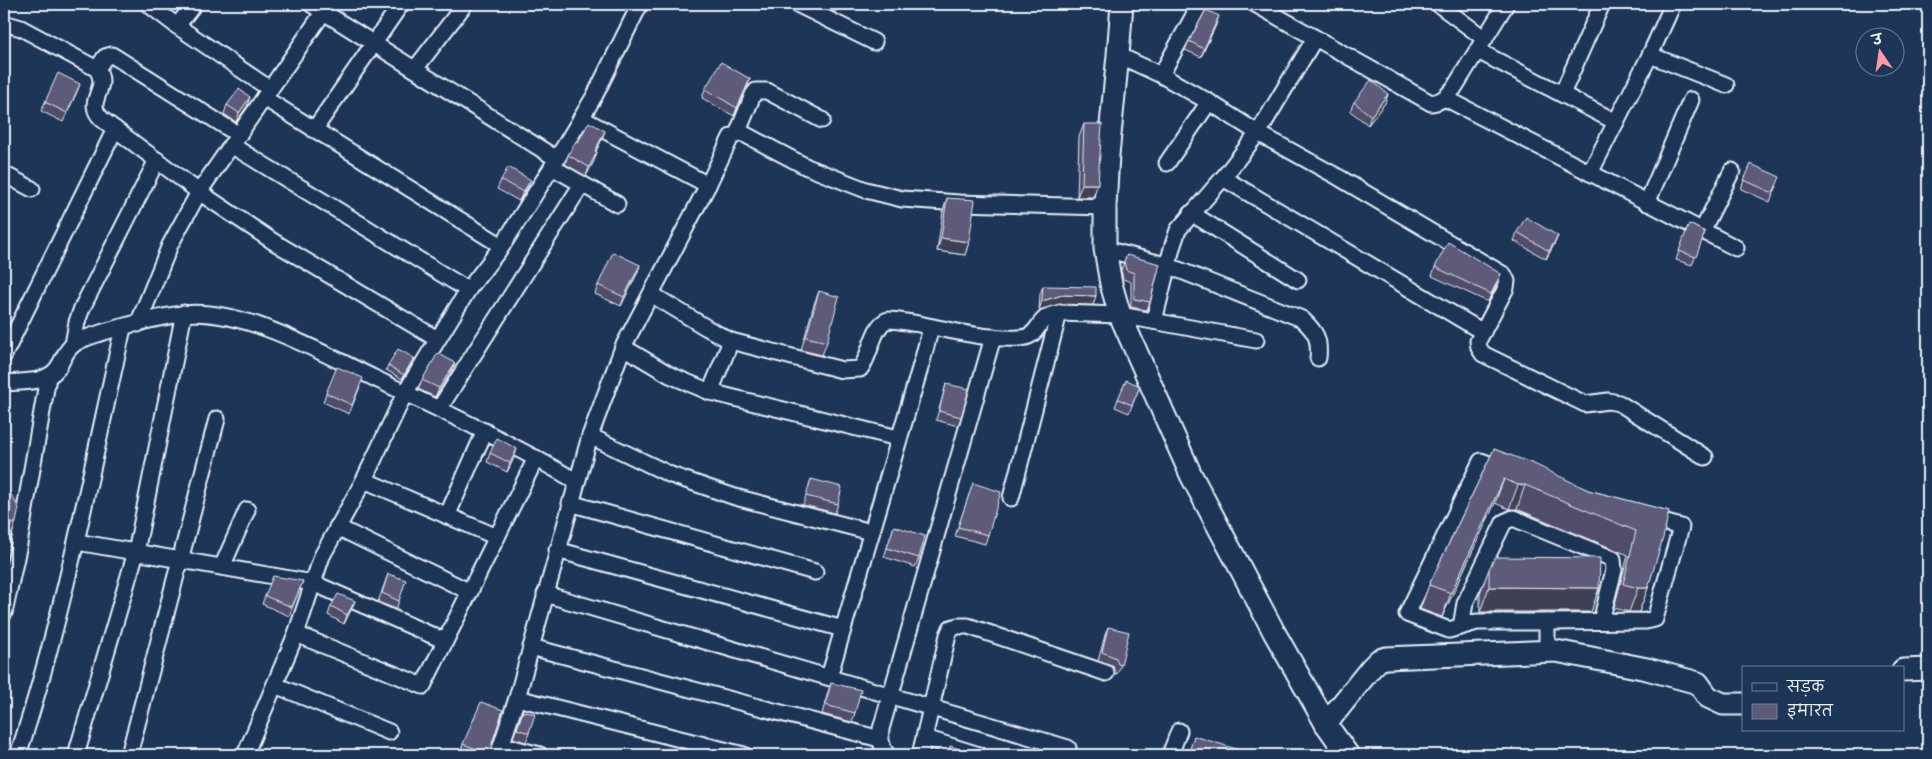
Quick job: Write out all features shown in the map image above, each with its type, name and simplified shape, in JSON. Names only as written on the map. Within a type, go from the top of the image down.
[{"type":"street","points":[[148,4],[314,130],[502,246]]},
{"type":"street","points":[[178,26],[194,4]]},
{"type":"street","points":[[314,130],[401,4]]},
{"type":"street","points":[[415,69],[465,4]]},
{"type":"street","points":[[245,755],[296,634],[322,556],[364,480],[405,392],[436,339],[468,290],[502,246],[554,163],[595,95],[640,4]]},
{"type":"street","points":[[797,4],[874,42]]},
{"type":"street","points":[[1122,4],[1105,207],[1105,249],[1111,284],[1120,315],[1191,475],[1274,632],[1326,724],[1348,755]]},
{"type":"street","points":[[1161,76],[1200,4]]},
{"type":"street","points":[[1255,4],[1431,103],[1438,103],[1445,98],[1506,4]]},
{"type":"street","points":[[1438,4],[1481,45],[1562,94],[1616,122]]},
{"type":"street","points":[[1562,94],[1602,4]]},
{"type":"street","points":[[1590,173],[1650,55],[1673,4]]},
{"type":"street","points":[[18,755],[38,695],[130,326],[170,246],[200,192],[267,93],[321,6],[374,44],[415,69],[554,163],[582,184],[616,204]]},
{"type":"street","points":[[4,27],[11,25],[20,28],[97,69],[102,76],[102,83],[94,108],[97,115],[200,192],[274,242],[436,339]]},
{"type":"street","points":[[1154,321],[1178,230],[1223,178],[1258,133],[1315,38]]},
{"type":"street","points":[[97,69],[104,57],[112,55],[235,140],[468,290]]},
{"type":"street","points":[[1118,55],[1209,102],[1258,133],[1338,177],[1504,275],[1507,281],[1506,288],[1478,340],[1479,348],[1483,354],[1585,404],[1608,401],[1618,403],[1706,457]]},
{"type":"street","points":[[1650,55],[1726,85]]},
{"type":"street","points":[[737,134],[753,94],[761,90],[767,91],[822,120]]},
{"type":"street","points":[[1445,98],[1736,248]]},
{"type":"street","points":[[1647,202],[1691,100]]},
{"type":"street","points":[[1168,163],[1209,102]]},
{"type":"street","points":[[581,118],[708,185]]},
{"type":"street","points":[[4,355],[116,129]]},
{"type":"street","points":[[540,755],[500,750],[517,698],[576,481],[590,436],[623,347],[708,185],[730,137],[744,134],[807,167],[858,187],[902,199],[959,203],[1105,207]]},
{"type":"street","points":[[73,344],[82,308],[157,160]]},
{"type":"street","points":[[1702,231],[1732,171]]},
{"type":"street","points":[[4,174],[32,189]]},
{"type":"street","points":[[1223,178],[1483,332]]},
{"type":"street","points":[[439,409],[582,184]]},
{"type":"street","points":[[1191,213],[1298,280]]},
{"type":"street","points":[[1105,249],[1169,266],[1281,309],[1302,319],[1314,329],[1319,345],[1318,358]]},
{"type":"street","points":[[651,294],[731,341],[852,371],[860,369],[865,364],[878,327],[883,322],[893,320],[1017,338],[1028,337],[1035,332],[1043,318],[1049,314],[1120,315],[1256,340]]},
{"type":"street","points":[[1011,498],[1059,313]]},
{"type":"street","points":[[76,755],[136,552],[184,314]]},
{"type":"street","points":[[4,382],[36,380],[48,377],[57,369],[65,353],[73,344],[86,339],[130,326],[184,314],[227,316],[279,333],[405,392],[485,431],[576,481]]},
{"type":"street","points":[[829,677],[931,327]]},
{"type":"street","points":[[887,755],[882,748],[880,739],[890,695],[993,336]]},
{"type":"street","points":[[710,392],[731,341]]},
{"type":"street","points":[[623,347],[670,375],[710,392],[898,438]]},
{"type":"street","points":[[4,613],[19,544],[48,377]]},
{"type":"street","points":[[129,755],[217,419]]},
{"type":"street","points":[[447,516],[485,431]]},
{"type":"street","points":[[590,436],[672,476],[735,496],[871,532]]},
{"type":"street","points":[[296,634],[423,686],[536,458]]},
{"type":"street","points":[[1516,474],[1480,461],[1407,614],[1449,630],[1478,622],[1600,622],[1646,621],[1655,619],[1681,527],[1633,515]]},
{"type":"street","points":[[364,480],[497,537]]},
{"type":"street","points":[[570,502],[815,572]]},
{"type":"street","points":[[222,567],[247,510]]},
{"type":"street","points":[[1461,627],[1465,603],[1504,522],[1513,518],[1613,559],[1614,570],[1600,622]]},
{"type":"street","points":[[337,528],[470,592]]},
{"type":"street","points":[[77,542],[312,583],[445,641]]},
{"type":"street","points":[[4,553],[19,544]]},
{"type":"street","points":[[557,550],[843,629]]},
{"type":"street","points":[[545,594],[1068,748]]},
{"type":"street","points":[[1547,622],[1547,651]]},
{"type":"street","points":[[920,755],[930,707],[951,628],[968,626],[1106,673]]},
{"type":"street","points":[[531,647],[880,739]]},
{"type":"street","points":[[1326,724],[1371,668],[1379,660],[1386,658],[1556,651],[1647,669],[1698,683],[1708,697],[1723,704],[1742,704]]},
{"type":"street","points":[[1904,670],[1928,669]]},
{"type":"street","points":[[275,684],[389,732]]},
{"type":"street","points":[[517,698],[744,755]]},
{"type":"street","points":[[1170,755],[1180,731]]},
{"type":"street","points":[[925,738],[979,755]]},
{"type":"building","points":[[1206,10],[1219,16],[1204,49],[1189,41]]},
{"type":"building","points":[[721,62],[750,79],[737,108],[705,89]]},
{"type":"building","points":[[58,73],[80,84],[67,113],[45,102]]},
{"type":"building","points":[[1371,80],[1388,94],[1371,116],[1354,102]]},
{"type":"building","points":[[239,89],[250,97],[239,113],[227,105]]},
{"type":"building","points":[[589,122],[605,131],[589,167],[568,155]]},
{"type":"building","points":[[1084,124],[1102,124],[1098,184],[1082,184]]},
{"type":"building","points":[[1751,164],[1780,177],[1773,193],[1744,180]]},
{"type":"building","points":[[508,167],[531,180],[523,192],[501,180]]},
{"type":"building","points":[[947,198],[975,200],[969,242],[941,238]]},
{"type":"building","points":[[1526,217],[1558,236],[1549,251],[1517,232]]},
{"type":"building","points":[[1689,224],[1705,232],[1696,257],[1679,251]]},
{"type":"building","points":[[1448,242],[1501,274],[1491,294],[1435,267]]},
{"type":"building","points":[[613,252],[640,265],[624,297],[598,285]]},
{"type":"building","points":[[1127,255],[1160,264],[1150,302],[1134,299],[1134,273],[1126,270],[1124,261]]},
{"type":"building","points":[[1043,286],[1096,287],[1096,296],[1062,295],[1042,301]]},
{"type":"building","points":[[819,291],[839,297],[827,342],[806,337]]},
{"type":"building","points":[[398,349],[414,358],[404,375],[388,365]]},
{"type":"building","points":[[438,353],[455,363],[439,388],[422,380]]},
{"type":"building","points":[[337,367],[363,378],[352,405],[326,393]]},
{"type":"building","points":[[1126,380],[1140,386],[1132,405],[1118,399]]},
{"type":"building","points":[[946,384],[969,389],[961,417],[939,411]]},
{"type":"building","points":[[497,438],[517,449],[510,463],[490,453]]},
{"type":"building","points":[[1494,449],[1534,464],[1588,490],[1669,511],[1648,588],[1638,588],[1623,584],[1636,531],[1525,485],[1518,485],[1504,479],[1451,593],[1429,585]]},
{"type":"building","points":[[811,479],[842,487],[838,504],[806,496]]},
{"type":"building","points":[[973,483],[1001,492],[988,535],[958,527]]},
{"type":"building","points":[[9,491],[19,508],[16,522],[4,529],[4,495]]},
{"type":"building","points":[[894,526],[925,536],[919,558],[887,548]]},
{"type":"building","points":[[1495,557],[1600,558],[1599,588],[1489,587],[1489,569]]},
{"type":"building","points":[[388,574],[406,580],[399,601],[382,593]]},
{"type":"building","points":[[273,576],[303,581],[292,607],[265,596]]},
{"type":"building","points":[[338,594],[355,601],[347,615],[331,606]]},
{"type":"building","points":[[1108,627],[1129,632],[1121,665],[1118,664],[1116,658],[1102,652]]},
{"type":"building","points":[[831,683],[861,690],[855,713],[825,705]]},
{"type":"building","points":[[481,702],[503,710],[492,743],[493,755],[463,744]]},
{"type":"building","points":[[523,711],[535,714],[529,733],[517,729]]},
{"type":"building","points":[[1194,736],[1243,751],[1242,753],[1248,755],[1188,755]]},
{"type":"building","points":[[950,746],[980,755],[946,755]]},
{"type":"building","points":[[989,753],[997,755],[980,755]]}]
